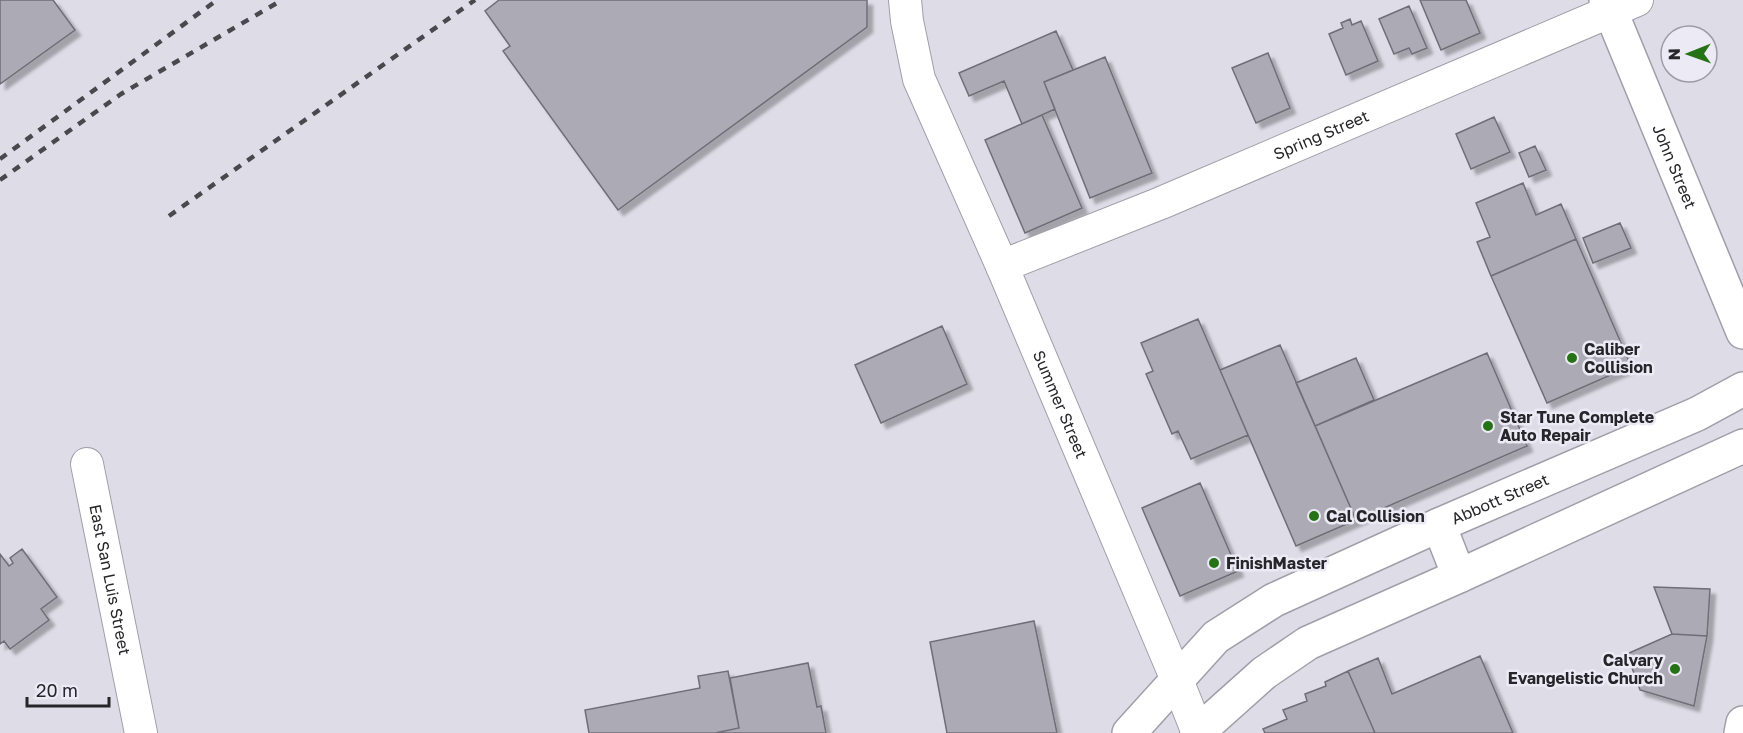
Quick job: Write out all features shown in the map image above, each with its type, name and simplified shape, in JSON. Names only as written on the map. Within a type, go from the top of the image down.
[{"type":"main road","name":"John Street","points":[[1618,4],[1743,332]]},
{"type":"main road","name":"Abbott Street","points":[[1129,733],[1216,638],[1274,600],[1439,525],[1697,414],[1743,389]]},
{"type":"main road","points":[[1197,733],[1264,673],[1308,643],[1743,446]]},
{"type":"main road","points":[[1439,525],[1459,576]]},
{"type":"main road","points":[[1741,733],[1743,723]]},
{"type":"street","name":"Summer Street","points":[[906,0],[907,21],[919,79],[1002,266],[1177,680],[1197,733]]},
{"type":"street","name":"Spring Street","points":[[1002,266],[1161,203],[1618,4]]},
{"type":"street","name":"East San Luis Street","points":[[87,464],[141,733]]},
{"type":"building","points":[[0,0],[53,0],[75,30],[0,84]]},
{"type":"building","points":[[499,0],[867,0],[867,27],[618,210],[503,51],[510,46],[485,11]]},
{"type":"building","points":[[1420,0],[1466,0],[1480,33],[1441,50]]},
{"type":"building","points":[[1409,6],[1427,48],[1412,54],[1409,48],[1394,54],[1379,19]]},
{"type":"building","points":[[1350,19],[1352,25],[1361,21],[1378,61],[1346,75],[1329,34],[1343,28],[1341,23]]},
{"type":"building","points":[[1056,31],[1073,70],[1044,82],[1055,109],[1022,124],[1004,81],[969,96],[959,73]]},
{"type":"building","points":[[1268,53],[1290,108],[1256,123],[1232,68]]},
{"type":"building","points":[[1105,57],[1152,173],[1090,198],[1044,82]]},
{"type":"building","points":[[1042,115],[1082,208],[1025,233],[985,140]]},
{"type":"building","points":[[1494,117],[1510,152],[1471,169],[1456,134]]},
{"type":"building","points":[[1535,146],[1546,170],[1529,177],[1519,153]]},
{"type":"building","points":[[1523,183],[1536,215],[1561,204],[1576,239],[1491,276],[1477,242],[1490,237],[1476,203]]},
{"type":"building","points":[[1620,223],[1631,248],[1593,263],[1583,238]]},
{"type":"building","points":[[1576,239],[1631,366],[1547,403],[1491,276]]},
{"type":"building","points":[[1198,319],[1248,435],[1191,459],[1178,431],[1172,434],[1146,374],[1153,371],[1141,343]]},
{"type":"building","points":[[942,326],[967,384],[881,423],[855,365]]},
{"type":"building","points":[[1280,345],[1356,520],[1296,546],[1220,370]]},
{"type":"building","points":[[1487,353],[1527,446],[1356,520],[1315,426]]},
{"type":"building","points":[[1356,358],[1374,400],[1315,426],[1296,383]]},
{"type":"building","points":[[1200,483],[1238,571],[1180,596],[1142,508]]},
{"type":"building","points":[[22,549],[57,597],[41,609],[49,620],[10,649],[4,641],[0,644],[0,554],[9,566],[13,563],[10,558]]},
{"type":"building","points":[[1654,587],[1710,589],[1707,636],[1672,634]]},
{"type":"building","points":[[1034,621],[1057,733],[947,733],[930,642]]},
{"type":"building","points":[[1672,634],[1707,636],[1694,706],[1640,690],[1627,654]]},
{"type":"building","points":[[1480,656],[1513,733],[1375,733],[1348,671],[1378,658],[1392,694]]},
{"type":"building","points":[[808,663],[817,707],[821,706],[826,733],[715,733],[739,728],[730,678]]},
{"type":"building","points":[[728,671],[739,728],[715,733],[589,733],[585,710],[700,688],[698,676]]},
{"type":"building","points":[[1348,671],[1375,733],[1265,733],[1263,729],[1287,719],[1283,710],[1307,701],[1305,694],[1326,686],[1325,682]]},
{"type":"railway","points":[[0,159],[217,0]]},
{"type":"railway","points":[[0,180],[121,94],[282,0]]},
{"type":"railway","points":[[169,216],[475,0]]},
{"type":"place","name":"Caliber Collision","points":[[1572,358]]},
{"type":"place","name":"Star Tune Complete Auto Repair","points":[[1488,426]]},
{"type":"place","name":"Cal Collision","points":[[1314,516]]},
{"type":"place","name":"FinishMaster","points":[[1214,563]]},
{"type":"place","name":"Calvary Evangelistic Church","points":[[1675,669]]}]
